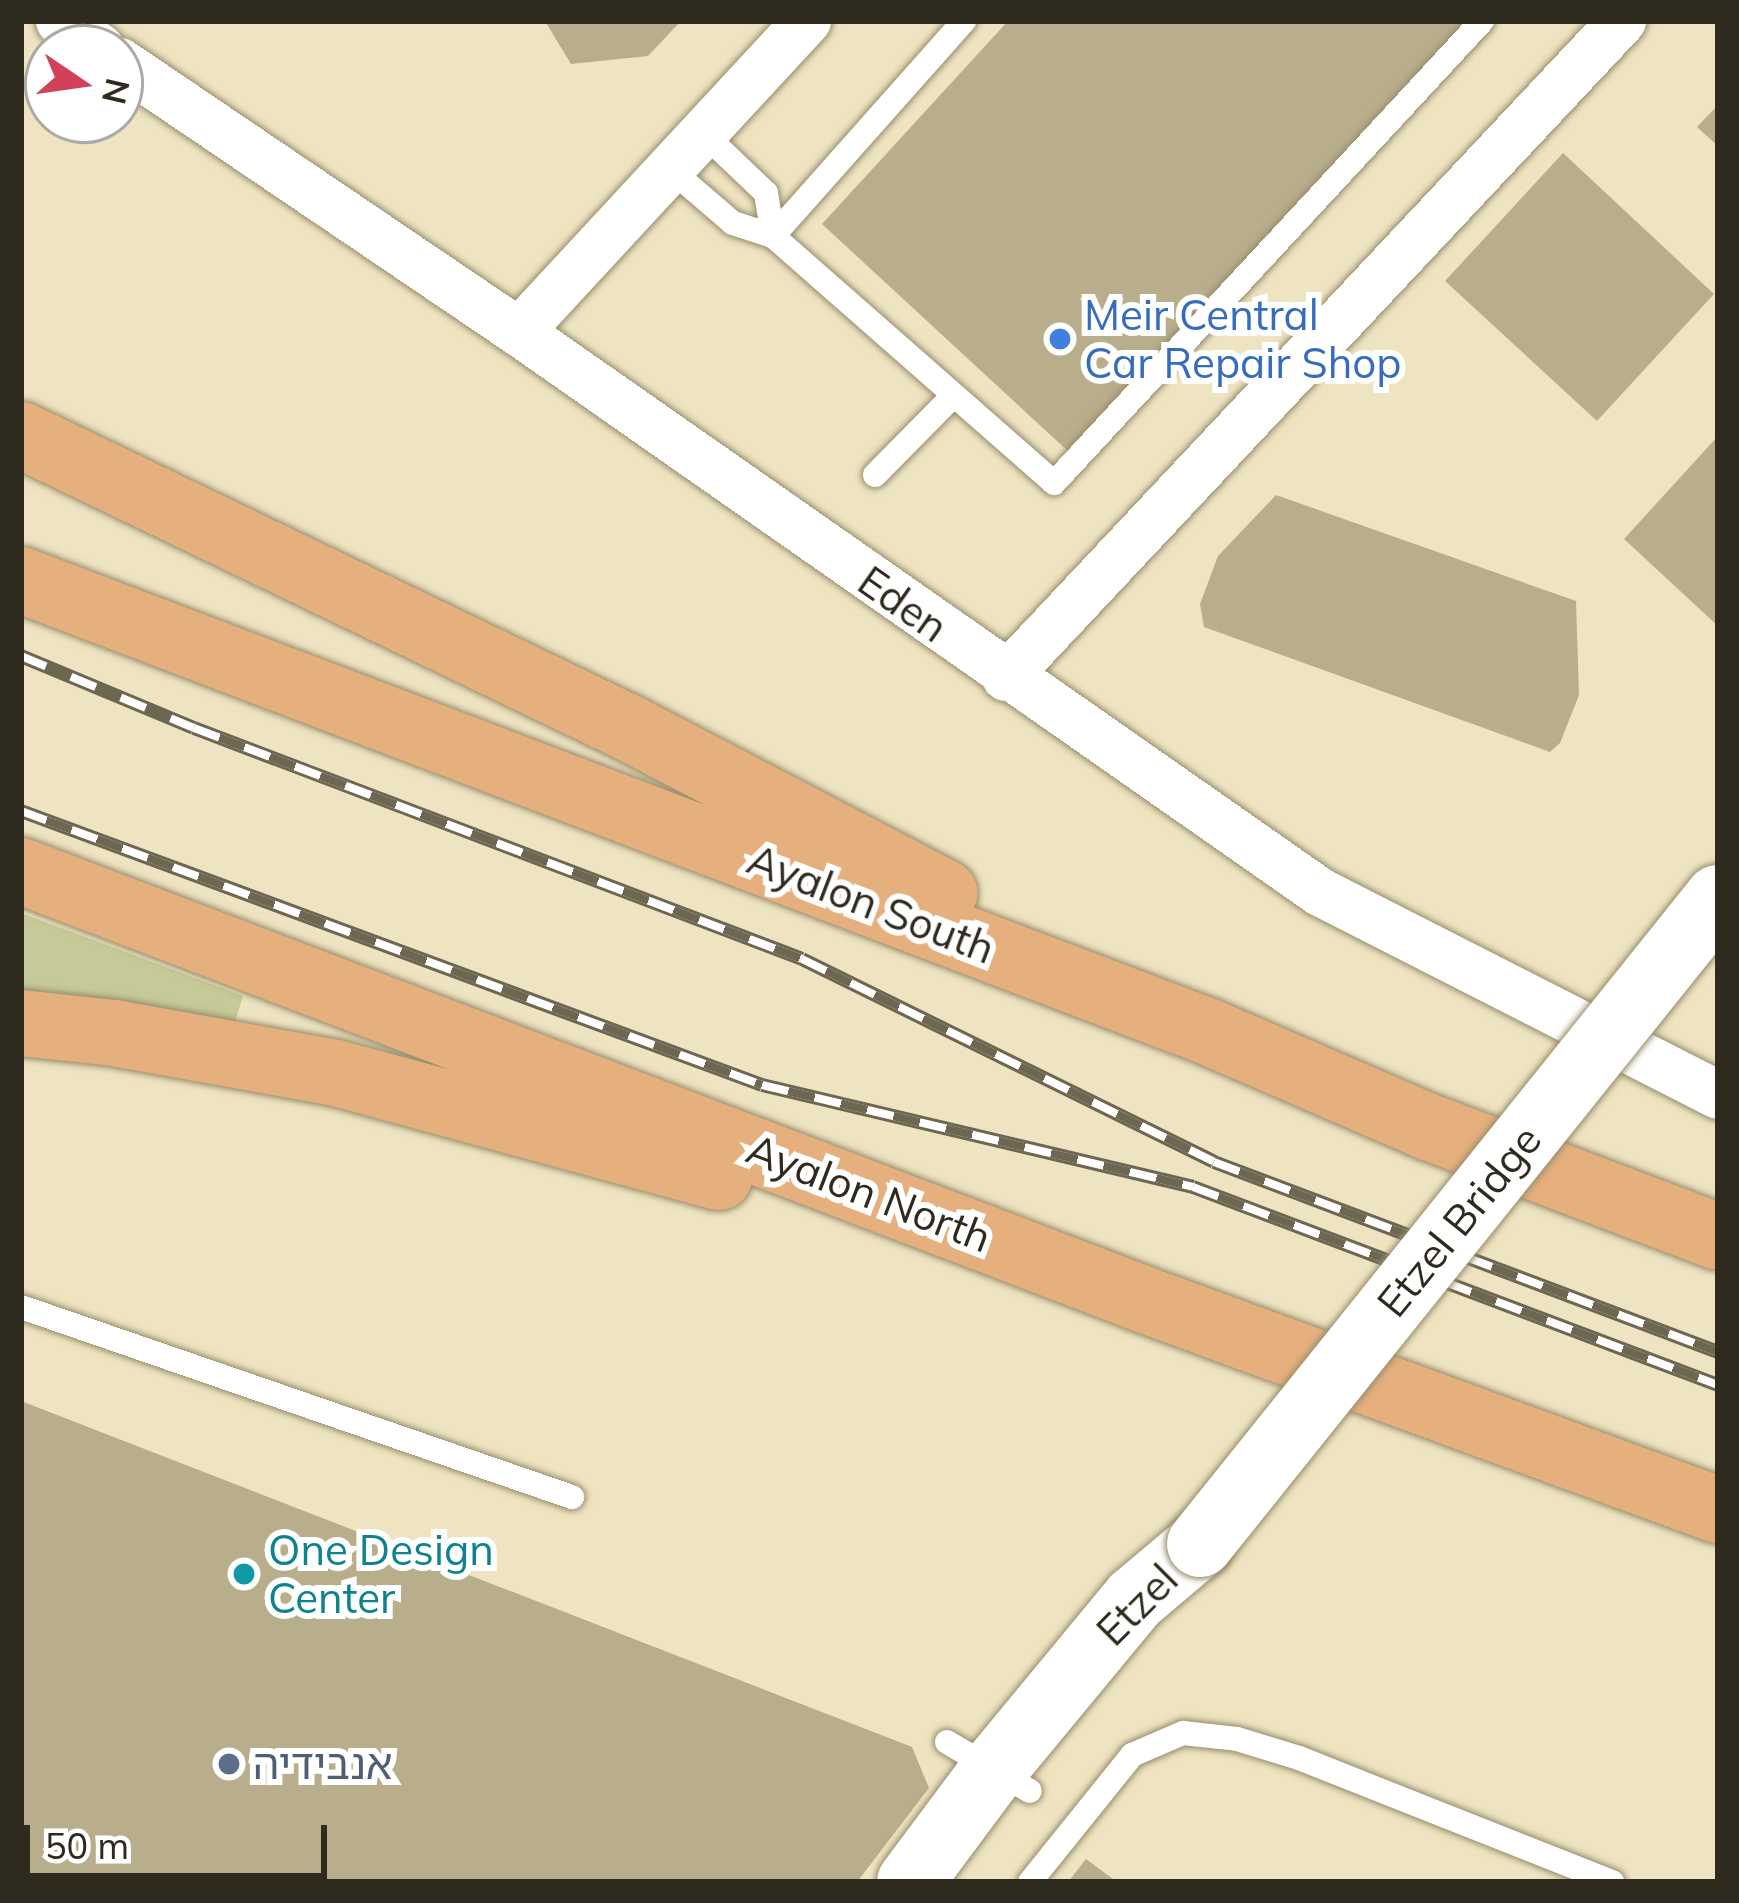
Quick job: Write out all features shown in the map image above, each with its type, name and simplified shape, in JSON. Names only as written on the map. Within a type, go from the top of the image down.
[{"type":"highway","points":[[21,435],[628,728],[1208,1032]]},
{"type":"highway","points":[[21,466],[386,608]]},
{"type":"highway","name":"Ayalon South","points":[[21,580],[1208,1032],[1429,1127],[1718,1237]]},
{"type":"highway","name":"Ayalon North","points":[[21,871],[1278,1349],[1718,1510]]},
{"type":"highway","points":[[21,1023],[114,1033],[336,1073],[536,1124],[1278,1349]]},
{"type":"street","points":[[519,332],[807,21]]},
{"type":"street","points":[[1006,677],[1622,21]]},
{"type":"street","name":"Eden","points":[[144,78],[519,332],[1006,677],[1320,892],[1718,1094]]},
{"type":"street","name":"Etzel Bridge","points":[[1200,1544],[1718,898]]},
{"type":"street","name":"Etzel","points":[[910,1882],[991,1767],[1135,1599],[1200,1544]]},
{"type":"street","name":"Etzel","points":[[961,1882],[991,1767]]},
{"type":"lane","points":[[773,236],[964,21]]},
{"type":"lane","points":[[670,169],[733,223],[773,236],[1054,483],[1482,21]]},
{"type":"lane","points":[[703,133],[766,193],[773,236]]},
{"type":"lane","points":[[875,476],[954,395]]},
{"type":"lane","points":[[21,1307],[572,1497]]},
{"type":"lane","points":[[1030,1882],[1132,1755],[1183,1733],[1237,1739],[1300,1758],[1612,1882]]},
{"type":"green space","points":[[21,913],[243,996],[234,1025],[21,1001]]},
{"type":"building","points":[[545,21],[681,21],[648,56],[571,64]]},
{"type":"building","name":"Meir Central Car Repair Shop","points":[[1008,21],[1466,21],[1070,453],[822,224]]},
{"type":"building","points":[[1718,105],[1718,146],[1697,127]]},
{"type":"building","points":[[1563,153],[1714,294],[1597,421],[1445,281]]},
{"type":"building","points":[[1718,436],[1718,626],[1624,539]]},
{"type":"building","points":[[1276,495],[1576,601],[1579,695],[1560,743],[1550,752],[1204,627],[1200,604],[1218,556]]},
{"type":"building","name":"One Design Center","points":[[21,1401],[912,1747],[929,1788],[857,1882],[21,1882]]},
{"type":"building","points":[[1086,1859],[1117,1882],[1068,1882]]},
{"type":"railway","points":[[21,656],[194,728],[802,959],[1214,1162],[1718,1352]]},
{"type":"railway","points":[[21,811],[762,1085],[1193,1187],[1718,1385]]},
{"type":"place","name":"Meir Central Car Repair Shop","points":[[1060,339]]},
{"type":"place","name":"One Design Center","points":[[244,1574]]},
{"type":"place","name":"אנבידיה","points":[[229,1764]]}]
